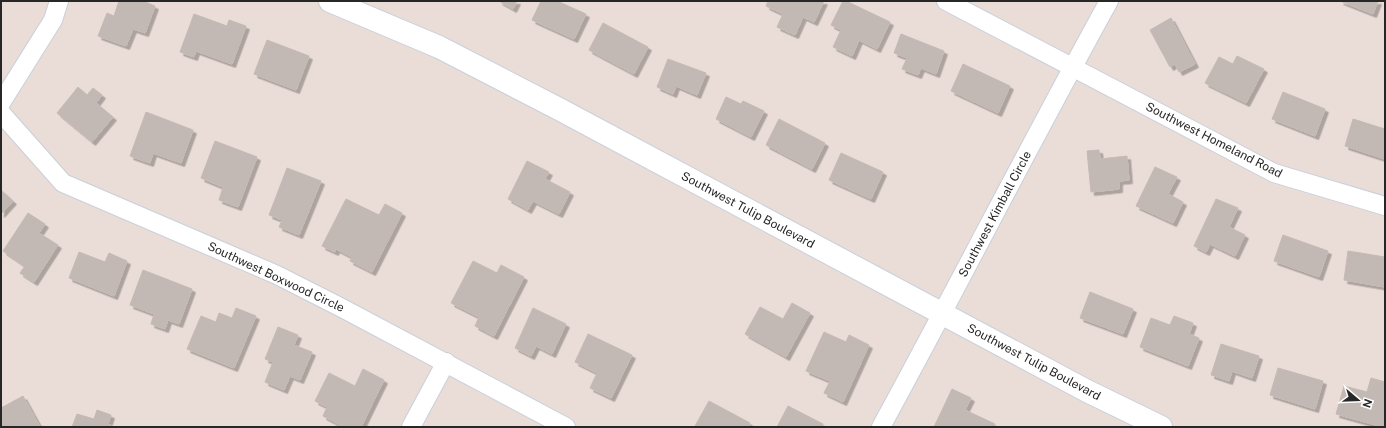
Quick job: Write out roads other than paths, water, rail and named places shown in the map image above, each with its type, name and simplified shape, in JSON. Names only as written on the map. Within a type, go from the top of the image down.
[{"type":"street","points":[[1,103],[53,20],[59,1]]},
{"type":"street","name":"Southwest Tulip Boulevard","points":[[330,1],[439,47],[573,116],[1087,391],[1161,427]]},
{"type":"street","name":"Southwest Homeland Road","points":[[946,1],[1274,173],[1385,206]]},
{"type":"street","name":"Southwest Kimball Circle","points":[[881,427],[1109,1]]},
{"type":"street","name":"Southwest Boxwood Circle","points":[[1,113],[63,183],[277,275],[446,362],[566,427]]},
{"type":"street","points":[[411,427],[446,362]]}]
